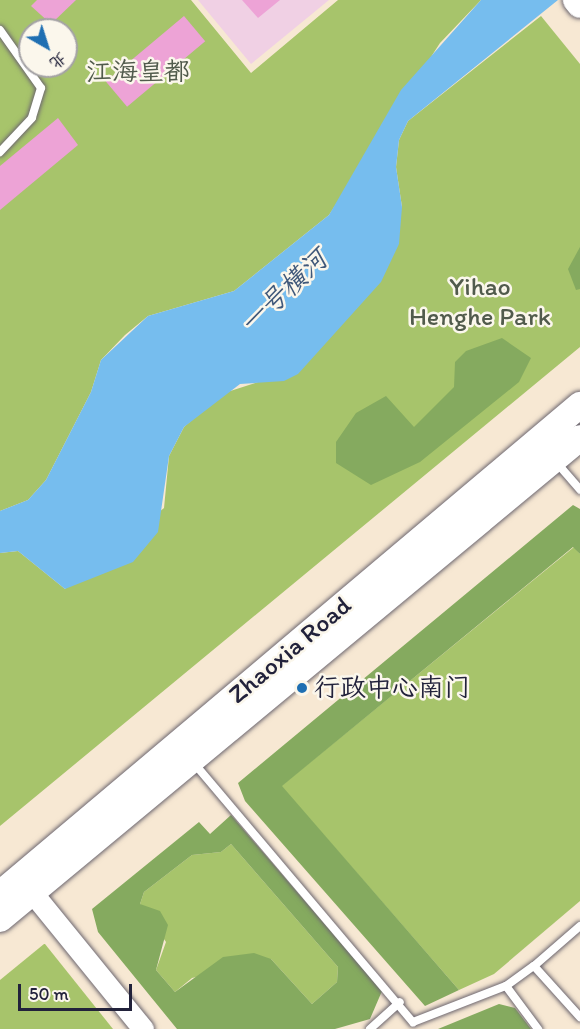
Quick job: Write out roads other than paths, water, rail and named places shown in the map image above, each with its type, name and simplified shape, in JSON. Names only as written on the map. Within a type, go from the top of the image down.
[{"type":"main road","points":[[576,0],[580,5]]},
{"type":"main road","name":"Zhaoxia Road","points":[[0,920],[26,885],[580,405]]},
{"type":"main road","name":"Zhaoxia Road","points":[[0,894],[26,885],[192,760],[580,438]]},
{"type":"street","points":[[26,885],[143,1029]]},
{"type":"lane","points":[[0,30],[41,88],[32,118],[0,152]]},
{"type":"lane","points":[[554,459],[580,490]]},
{"type":"lane","points":[[192,760],[400,1002],[415,1025],[506,986],[534,966],[580,926]]},
{"type":"lane","points":[[534,966],[580,1017]]},
{"type":"lane","points":[[506,986],[538,1029]]},
{"type":"lane","points":[[370,1029],[400,1002]]},
{"type":"water","name":"一号横河","points":[[481,0],[558,0],[408,121],[399,140],[396,167],[402,207],[399,244],[381,282],[298,374],[284,381],[240,384],[184,427],[169,456],[158,532],[133,562],[65,589],[18,551],[0,553],[0,511],[28,500],[46,480],[91,392],[101,360],[148,316],[234,291],[329,215],[401,90]]},
{"type":"place","name":"行政中心南门","points":[[302,688]]},
{"type":"park label","name":"江海皇都","points":[[138,72]]},
{"type":"park label","name":"Yihao Henghe Park","points":[[480,302]]}]
